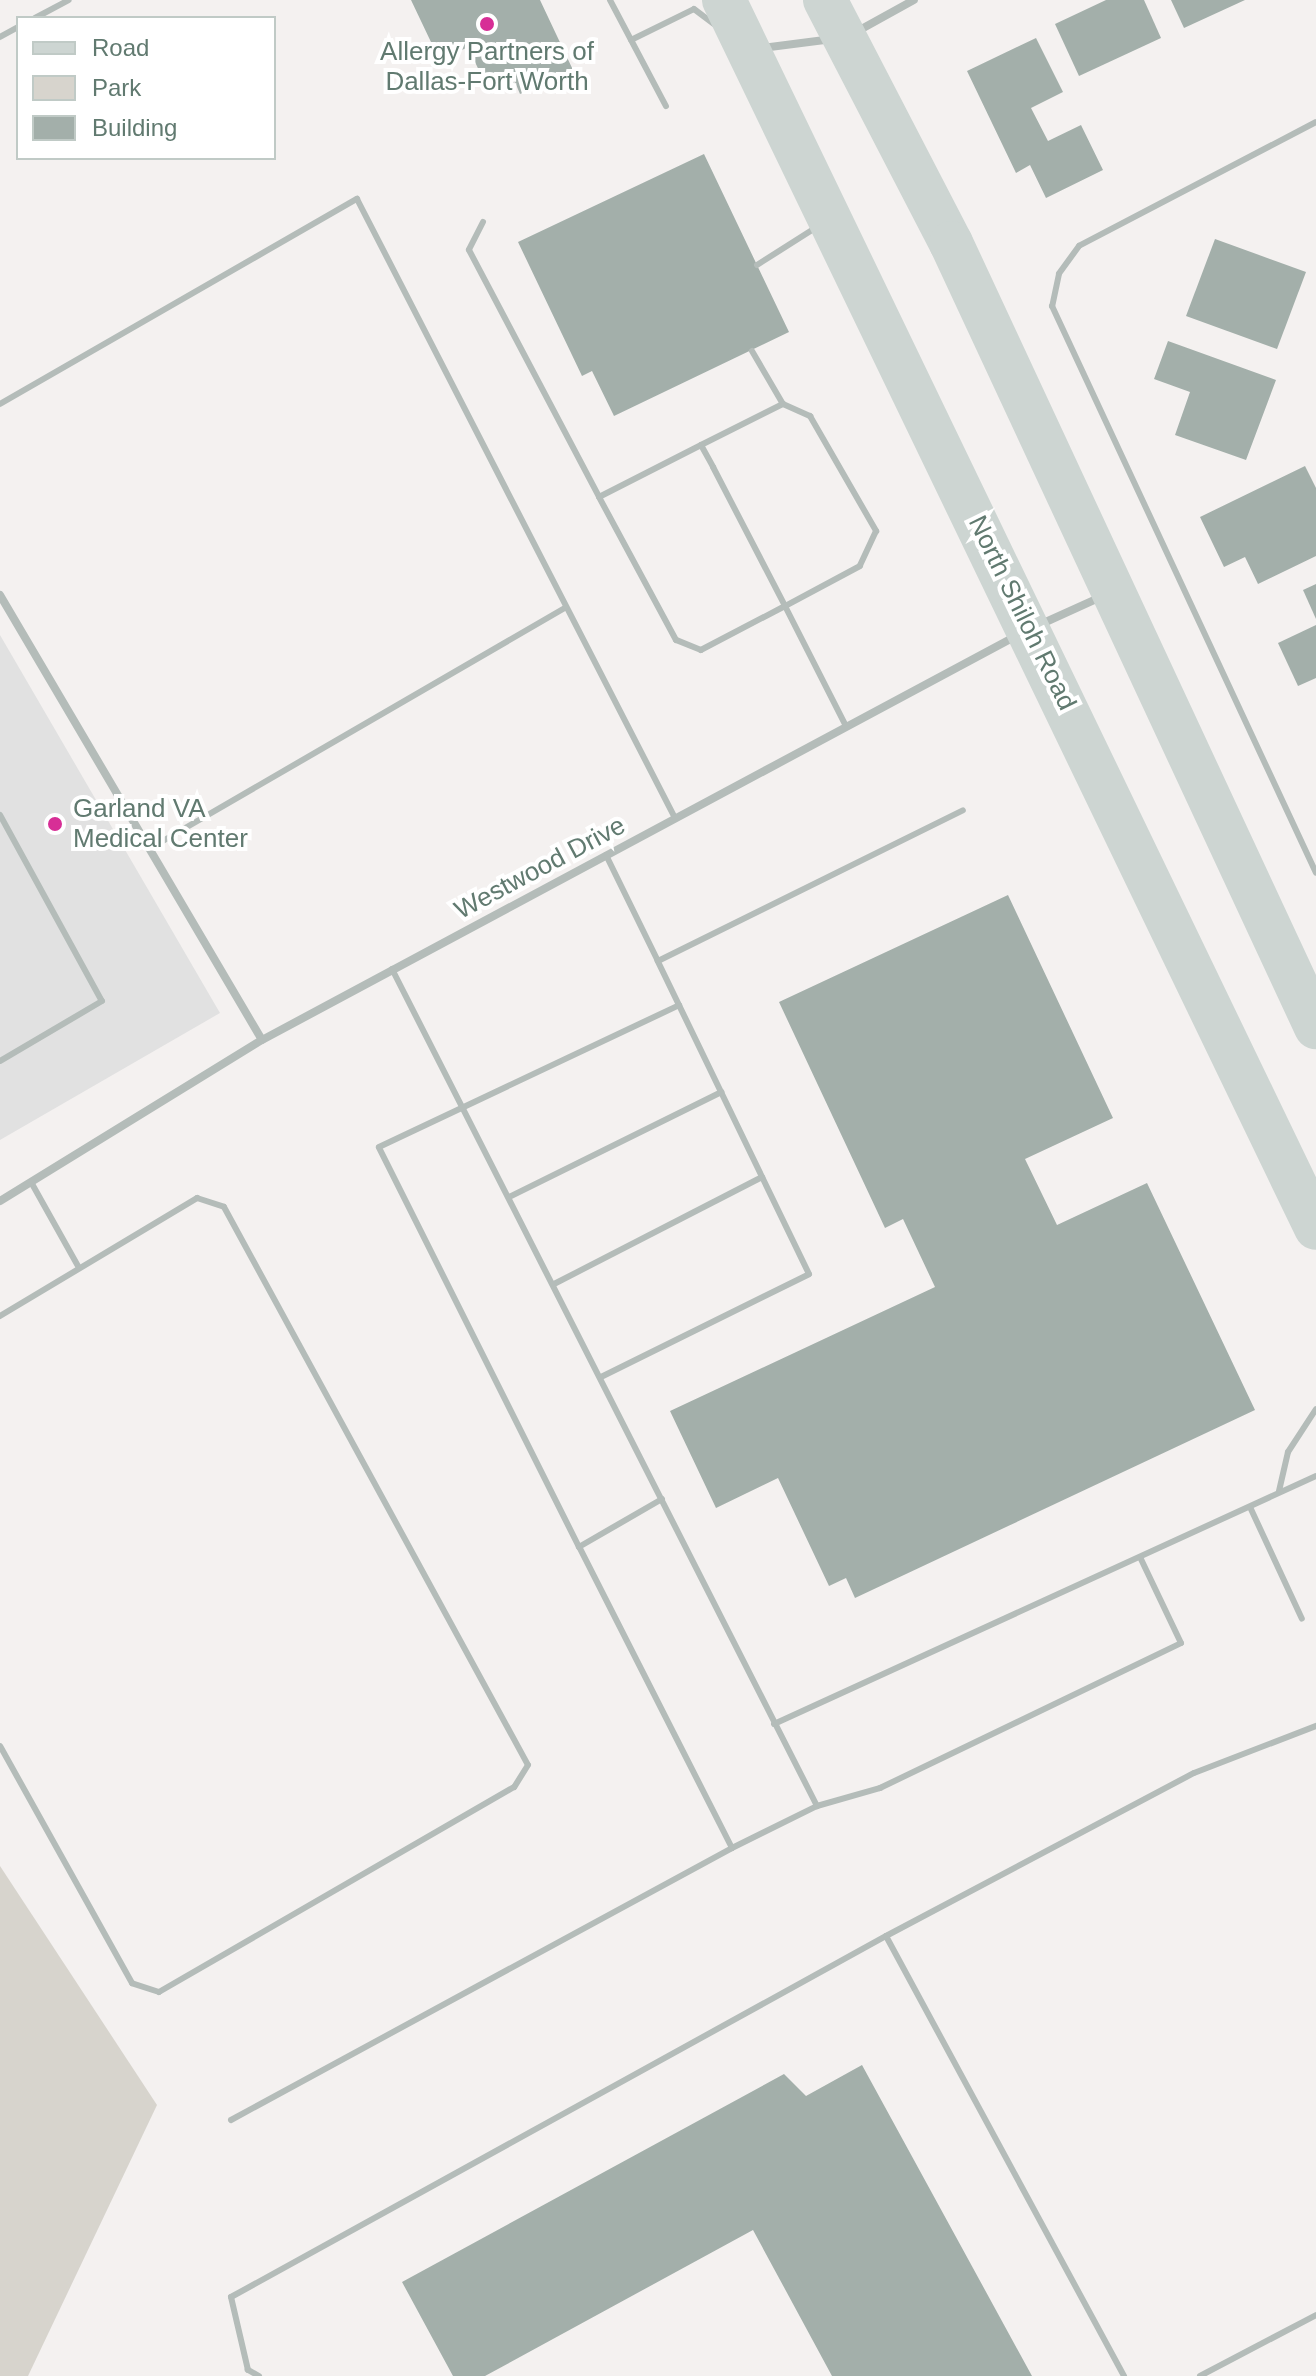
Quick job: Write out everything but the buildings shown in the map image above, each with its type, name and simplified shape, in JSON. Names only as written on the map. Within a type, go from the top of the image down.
[{"type":"main road","name":"North Shiloh Road","points":[[724,0],[832,218],[1316,1228]]},
{"type":"main road","points":[[834,19],[951,243],[1316,1027]]},
{"type":"street","points":[[749,50],[834,19],[914,0]]},
{"type":"street","name":"Westwood Drive","points":[[0,1201],[262,1040],[1029,629],[1111,592]]},
{"type":"street","points":[[0,595],[262,1040]]},
{"type":"lane","points":[[39,16],[69,0]]},
{"type":"lane","points":[[610,0],[666,106]]},
{"type":"lane","points":[[631,40],[694,9],[749,50]]},
{"type":"lane","points":[[1316,122],[1079,246],[1059,274],[1052,306],[1316,873]]},
{"type":"lane","points":[[0,404],[357,199],[675,818]]},
{"type":"lane","points":[[757,265],[832,218]]},
{"type":"lane","points":[[483,222],[469,250],[676,640],[701,650],[860,566],[876,531],[810,416],[783,404],[752,351]]},
{"type":"lane","points":[[599,497],[783,404]]},
{"type":"lane","points":[[701,445],[846,726]]},
{"type":"lane","points":[[149,849],[566,607]]},
{"type":"lane","points":[[658,961],[963,810]]},
{"type":"lane","points":[[0,815],[102,1001],[0,1061]]},
{"type":"lane","points":[[601,1377],[809,1274],[606,855]]},
{"type":"lane","points":[[392,969],[817,1806]]},
{"type":"lane","points":[[679,1005],[379,1147],[732,1848]]},
{"type":"lane","points":[[509,1197],[721,1092]]},
{"type":"lane","points":[[554,1284],[762,1177]]},
{"type":"lane","points":[[31,1182],[79,1268]]},
{"type":"lane","points":[[0,1316],[197,1198],[224,1207],[528,1765],[514,1787],[159,1992],[132,1983],[0,1746]]},
{"type":"lane","points":[[1279,1491],[1288,1452],[1316,1409]]},
{"type":"lane","points":[[774,1724],[1316,1476]]},
{"type":"lane","points":[[579,1547],[662,1499]]},
{"type":"lane","points":[[1250,1507],[1302,1619]]},
{"type":"lane","points":[[231,2120],[732,1848],[817,1806],[880,1788],[1181,1643],[1140,1557]]},
{"type":"lane","points":[[259,2376],[248,2370],[231,2297],[886,1936],[1194,1773],[1315,1730]]},
{"type":"lane","points":[[886,1936],[1124,2376]]},
{"type":"lane","points":[[1200,2376],[1316,2315]]},
{"type":"shaded area","name":"Garland VA Medical Center","points":[[0,635],[220,1013],[0,1140]]},
{"type":"green space","points":[[0,1866],[157,2105],[28,2376],[0,2376]]},
{"type":"place","name":"Allergy Partners of Dallas-Fort Worth","points":[[487,24]]},
{"type":"place","name":"Garland VA Medical Center","points":[[55,824]]}]
